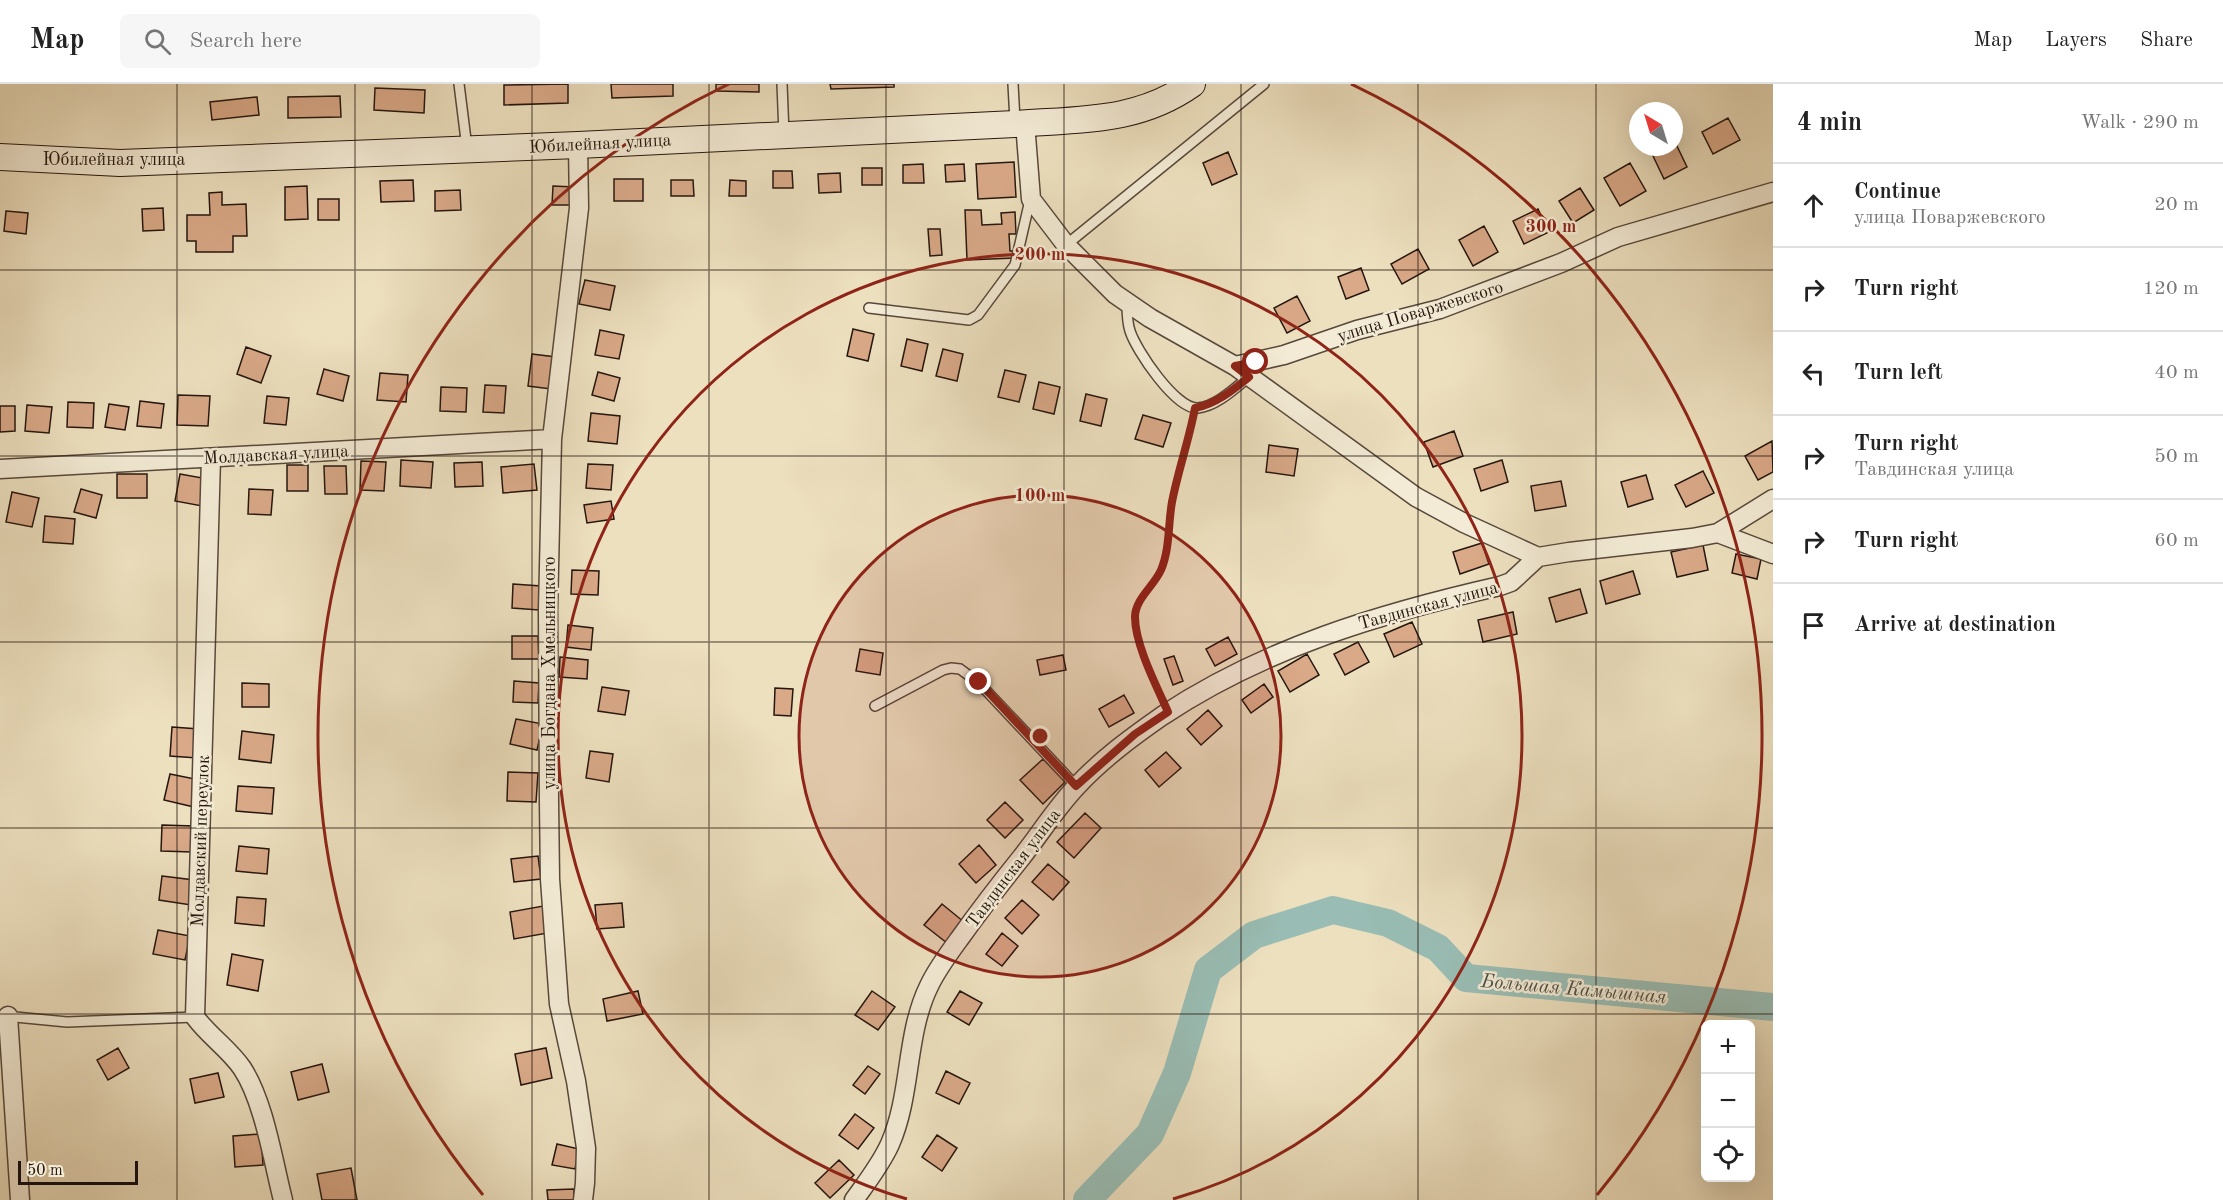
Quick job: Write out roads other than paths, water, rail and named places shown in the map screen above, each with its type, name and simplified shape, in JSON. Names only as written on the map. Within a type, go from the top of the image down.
[{"type":"street","name":"Юбилейная улица","points":[[0,157],[120,163],[578,145],[1020,123],[1115,116],[1136,112],[1157,105],[1192,84]]},
{"type":"street","points":[[1020,123],[1031,198],[1066,245],[1095,276],[1128,303],[1242,372],[1416,497],[1464,523],[1538,557],[1692,538],[1718,532],[1773,499]]},
{"type":"street","name":"улица Богдана Хмельницкого","points":[[578,145],[579,208],[552,439],[548,610],[550,879],[559,1004],[578,1092],[586,1148],[583,1200]]},
{"type":"street","name":"улица Поваржевского","points":[[1242,372],[1365,327],[1440,309],[1562,263],[1618,237],[1773,192]]},
{"type":"street","name":"Молдавская улица","points":[[0,469],[552,439]]},
{"type":"street","name":"Молдавский переулок","points":[[195,1017],[211,458]]},
{"type":"street","points":[[1718,532],[1773,554]]},
{"type":"street","name":"Тавдинская улица","points":[[854,1200],[891,1143],[902,1102],[914,1032],[929,985],[994,890],[1076,786],[1126,741],[1168,712],[1239,671],[1328,633],[1402,610],[1511,582],[1538,557]]},
{"type":"street","points":[[4,1016],[20,1200]]},
{"type":"street","points":[[195,1017],[241,1068],[249,1083],[258,1104],[283,1200]]},
{"type":"lane","points":[[459,84],[467,148]]},
{"type":"lane","points":[[782,84],[784,134]]},
{"type":"lane","points":[[1013,84],[1020,123]]},
{"type":"lane","points":[[1066,245],[1264,84]]},
{"type":"lane","points":[[869,308],[969,320],[978,315],[1015,265],[1031,198]]},
{"type":"lane","points":[[1128,303],[1129,330],[1148,366],[1176,396],[1195,408],[1206,406],[1226,395],[1242,372]]},
{"type":"lane","points":[[875,706],[944,670],[960,669],[979,682],[1076,786]]},
{"type":"lane","points":[[4,1016],[67,1022],[195,1017]]},
{"type":"waterway","name":"Большая Камышная","points":[[1087,1200],[1150,1134],[1177,1073],[1208,970],[1254,935],[1333,910],[1388,923],[1438,948],[1466,978],[1773,1007]]}]
